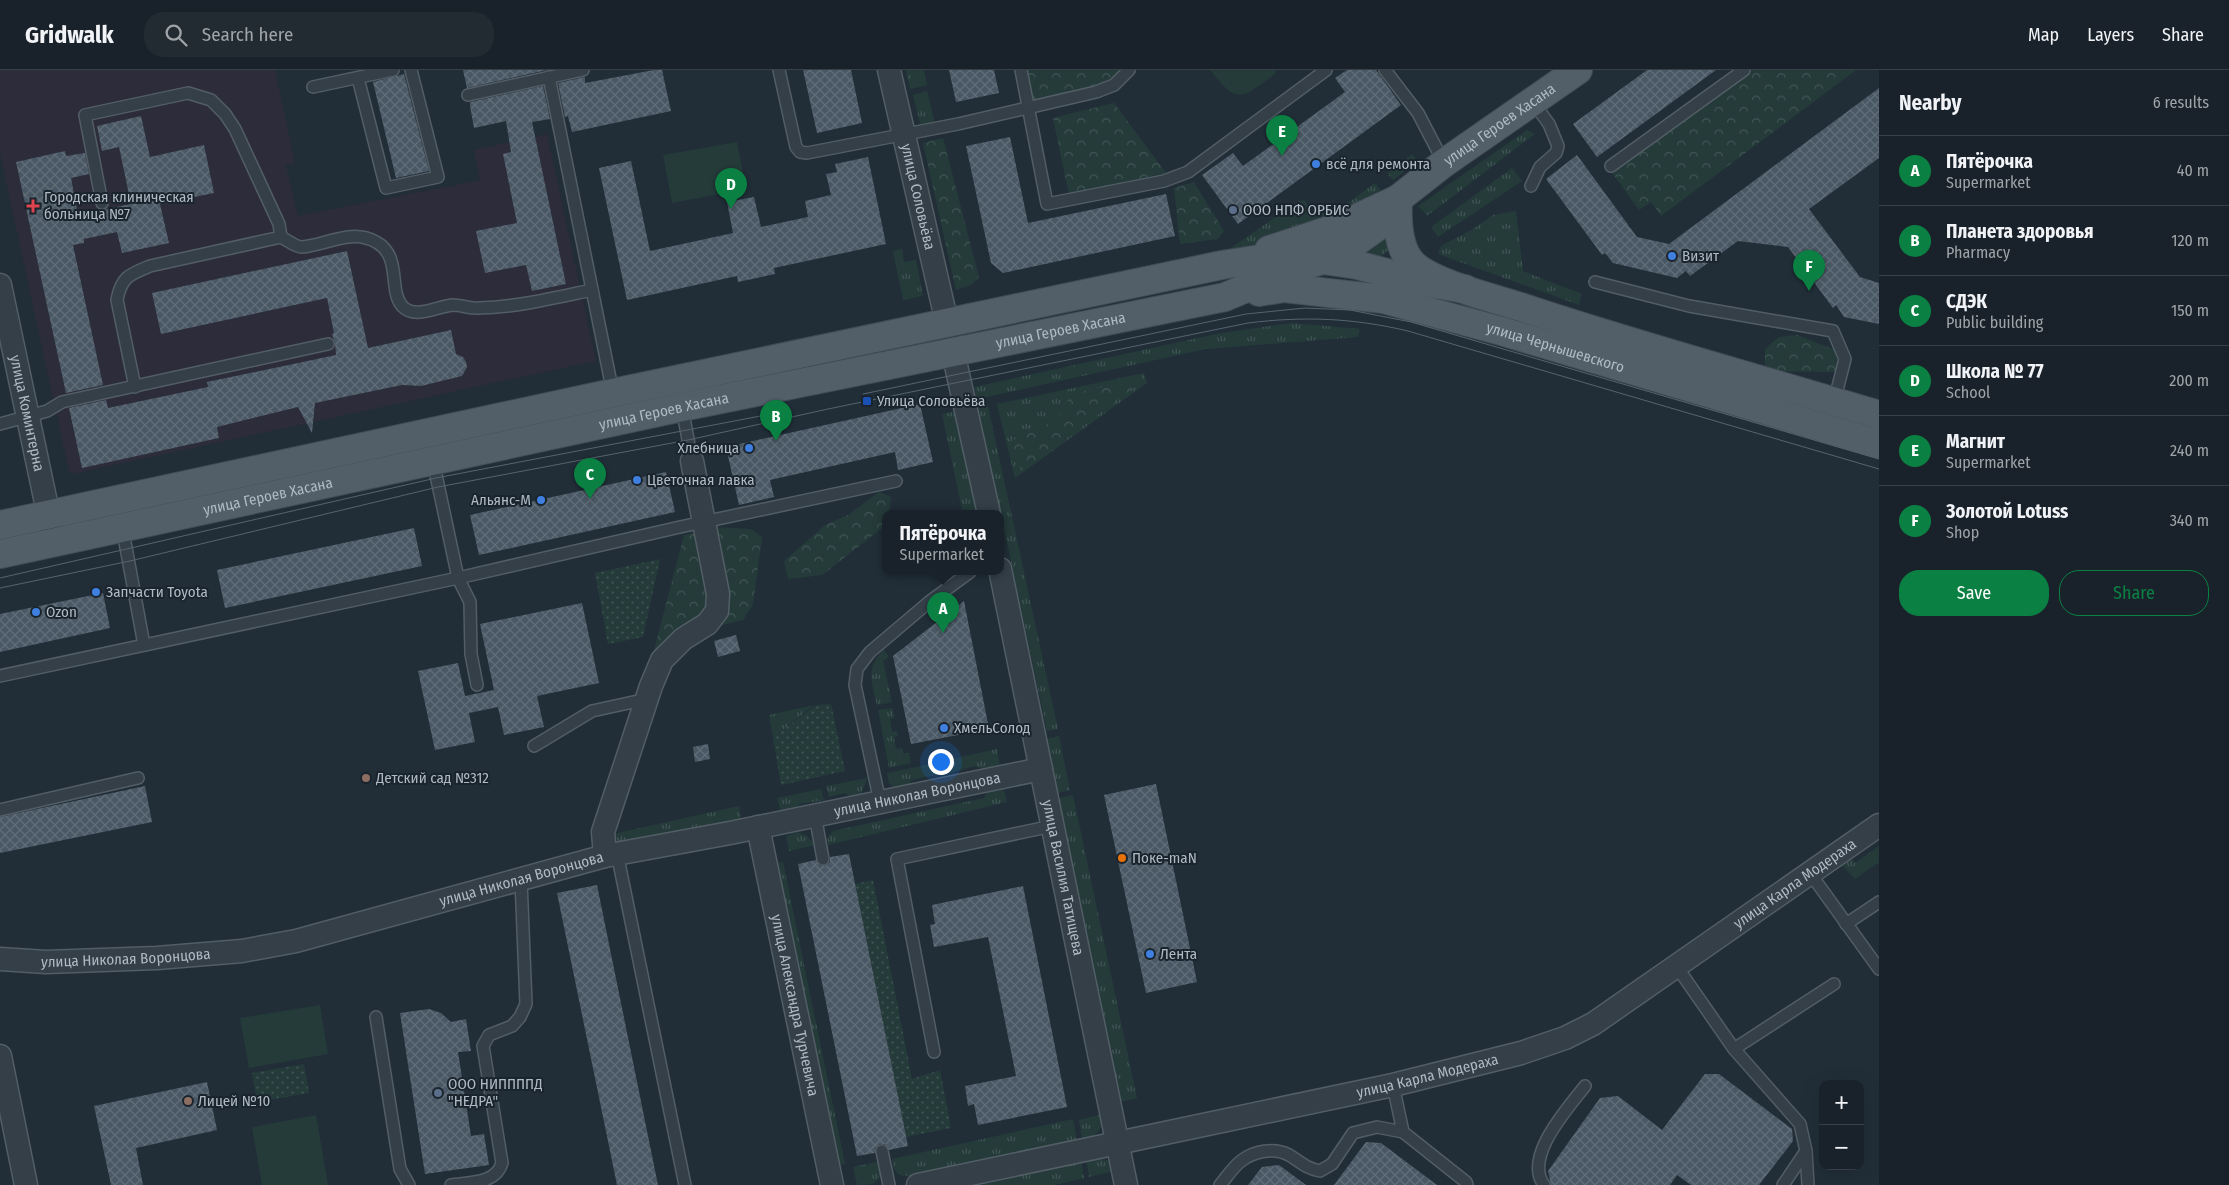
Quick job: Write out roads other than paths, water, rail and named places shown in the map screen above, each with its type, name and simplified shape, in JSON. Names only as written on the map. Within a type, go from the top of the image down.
[{"type":"main road","name":"улица Героев Хасана","points":[[1222,265],[1336,228],[1398,199],[1444,163],[1578,70]]},
{"type":"main road","name":"улица Героев Хасана","points":[[0,554],[122,526],[682,407],[1225,297],[1294,268],[1323,260],[1357,241],[1381,224],[1398,199]]},
{"type":"main road","name":"улица Чернышевского","points":[[1398,199],[1397,222],[1405,253],[1413,265],[1424,272],[1465,289],[1625,342],[1879,415]]},
{"type":"main road","name":"улица Героев Хасана","points":[[0,525],[613,393],[1222,265],[1279,256],[1323,260]]},
{"type":"main road","name":"улица Чернышевского","points":[[1323,260],[1357,265],[1416,281],[1465,289]]},
{"type":"main road","name":"улица Чернышевского","points":[[1225,297],[1284,288],[1383,299],[1501,331],[1879,444]]},
{"type":"street","name":"улица Соловьёва","points":[[889,70],[947,322]]},
{"type":"street","name":"улица Коминтерна","points":[[0,285],[54,542]]},
{"type":"street","points":[[953,352],[988,510]]},
{"type":"street","points":[[611,855],[603,832],[647,699],[662,660],[683,639],[707,624],[716,611],[718,594],[692,461]]},
{"type":"street","name":"улица Василия Татищева","points":[[1001,575],[1126,1185]]},
{"type":"street","name":"улица Николая Воронцова","points":[[0,959],[46,962],[139,959],[242,951],[296,942],[611,855],[1041,769]]},
{"type":"street","name":"улица Карла Модераха","points":[[918,1185],[1392,1085],[1521,1052],[1565,1038],[1593,1024],[1879,825]]},
{"type":"street","name":"улица Александра Турчевича","points":[[758,827],[832,1185]]},
{"type":"street","points":[[0,1056],[4,1091],[26,1185]]},
{"type":"lane","points":[[313,87],[393,70]]},
{"type":"lane","points":[[358,78],[386,188],[438,177],[411,70]]},
{"type":"lane","points":[[468,95],[583,70]]},
{"type":"lane","points":[[779,70],[796,147],[800,152],[807,153],[1029,109],[1096,92],[1114,85],[1129,70]]},
{"type":"lane","points":[[1021,70],[1047,204],[1164,182],[1188,172],[1326,70]]},
{"type":"lane","points":[[1385,70],[1418,113],[1444,163]]},
{"type":"lane","points":[[1611,166],[1744,70]]},
{"type":"lane","points":[[549,77],[613,393]]},
{"type":"lane","points":[[102,203],[86,115],[188,93],[211,100],[225,114],[235,129],[279,224],[281,237]]},
{"type":"lane","points":[[1532,186],[1540,167],[1556,153],[1558,146],[1549,124],[1533,102]]},
{"type":"lane","points":[[135,386],[117,300],[119,286],[130,274],[150,266],[281,237],[300,247],[344,237],[362,237],[376,241],[385,249],[391,260],[401,305],[408,310],[417,312],[454,305],[479,308],[534,303],[592,290]]},
{"type":"lane","points":[[1595,282],[1689,306],[1832,331],[1845,359],[1834,402]]},
{"type":"lane","points":[[0,424],[47,411],[62,402],[328,344]]},
{"type":"lane","points":[[682,407],[692,461]]},
{"type":"lane","points":[[433,461],[458,578],[470,602],[471,654],[477,685]]},
{"type":"lane","points":[[0,676],[458,578],[896,481]]},
{"type":"lane","points":[[122,526],[144,645]]},
{"type":"lane","points":[[880,802],[855,685],[857,669],[870,652],[929,602],[966,575]]},
{"type":"lane","points":[[534,746],[592,711],[647,699]]},
{"type":"lane","points":[[0,810],[138,778]]},
{"type":"lane","points":[[815,815],[823,859]]},
{"type":"lane","points":[[934,1052],[897,859],[1052,826]]},
{"type":"lane","points":[[611,855],[685,1185]]},
{"type":"lane","points":[[1810,873],[1879,969]]},
{"type":"lane","points":[[451,1185],[493,1182],[502,1163],[483,1046],[490,1035],[512,1026],[520,1017],[526,1004],[522,880]]},
{"type":"lane","points":[[1846,924],[1879,902]]},
{"type":"lane","points":[[1677,967],[1734,1049],[1800,1124],[1806,1151],[1808,1185]]},
{"type":"lane","points":[[1734,1049],[1834,984]]},
{"type":"lane","points":[[376,1017],[400,1169],[409,1185]]},
{"type":"lane","points":[[1392,1085],[1403,1132]]},
{"type":"lane","points":[[1544,1185],[1538,1161],[1547,1137],[1585,1086]]},
{"type":"lane","points":[[1220,1185],[1240,1161],[1259,1153],[1277,1150],[1290,1156],[1306,1168],[1320,1171],[1332,1164],[1353,1133],[1377,1127],[1403,1132],[1466,1182],[1467,1185]]},
{"type":"lane","points":[[882,1151],[889,1185]]},
{"type":"lane","points":[[1783,1185],[1806,1151]]},
{"type":"tram line","points":[[863,394],[1246,314],[1305,308],[1350,310],[1411,322],[1879,459]]},
{"type":"tram line","points":[[0,588],[130,561],[438,487],[688,440],[828,409],[1248,323],[1289,319],[1368,323],[1408,331],[1879,469]]},
{"type":"tram line","points":[[0,578],[436,478],[771,414]]},
{"type":"place","name":"Магнит","points":[[1282,156]]},
{"type":"place","name":"всё для ремонта","points":[[1316,164]]},
{"type":"place","name":"Городская клиническая больница №7","points":[[33,206]]},
{"type":"place","name":"Школа № 77","points":[[731,209]]},
{"type":"place","name":"ООО НПФ ОРБИС","points":[[1233,210]]},
{"type":"place","name":"Визит","points":[[1672,256]]},
{"type":"place","name":"Золотой Lotuss","points":[[1809,291]]},
{"type":"place","name":"Улица Соловьёва","points":[[867,401]]},
{"type":"place","name":"Планета здоровья","points":[[776,441]]},
{"type":"place","name":"Хлебница","points":[[749,448]]},
{"type":"place","name":"Цветочная лавка","points":[[637,480]]},
{"type":"place","name":"СДЭК","points":[[590,499]]},
{"type":"place","name":"Альянс-М","points":[[541,500]]},
{"type":"place","name":"Запчасти Toyota","points":[[96,592]]},
{"type":"place","name":"Ozon","points":[[36,612]]},
{"type":"place","name":"Пятёрочка","points":[[943,633]]},
{"type":"place","name":"ХмельСолод","points":[[944,728]]},
{"type":"place","name":"Детский сад №312","points":[[366,778]]},
{"type":"place","name":"Поке-maN","points":[[1122,858]]},
{"type":"place","name":"Лента","points":[[1150,954]]},
{"type":"place","name":"ООО НИППППД \"НЕДРА\"","points":[[438,1093]]},
{"type":"place","name":"Лицей №10","points":[[188,1101]]}]
